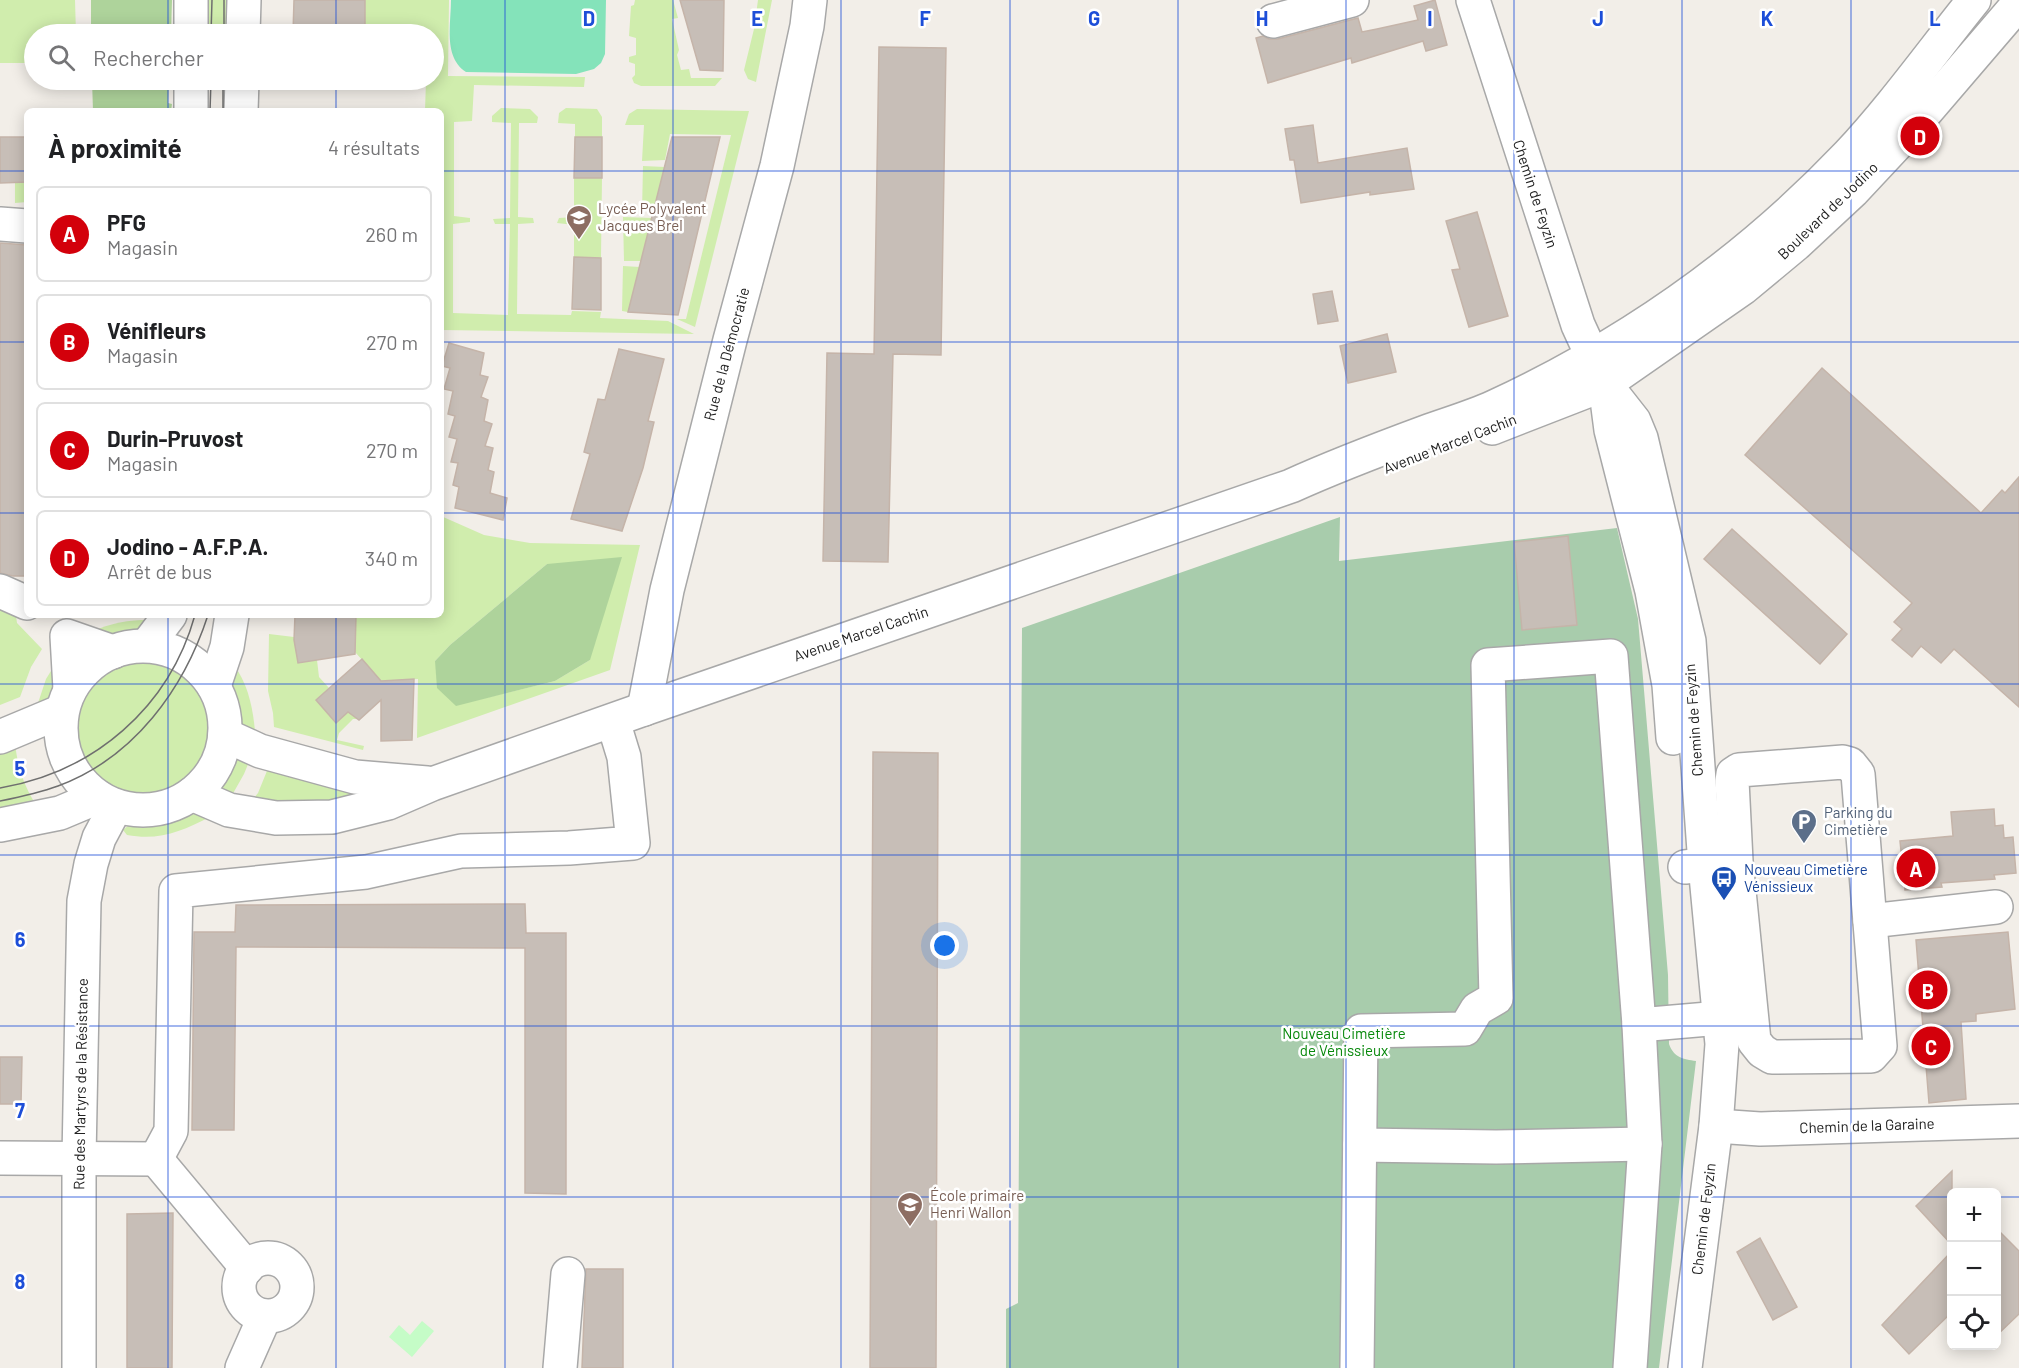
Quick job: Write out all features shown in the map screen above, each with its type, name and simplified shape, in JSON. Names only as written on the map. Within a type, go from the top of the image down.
[{"type":"street","points":[[191,0],[191,24]]},
{"type":"street","points":[[243,24],[244,0]]},
{"type":"street","name":"Rue de la Démocratie","points":[[644,709],[667,590],[777,166],[807,26],[810,0]]},
{"type":"street","points":[[1273,21],[1352,0]]},
{"type":"street","name":"Chemin de Feyzin","points":[[1473,0],[1578,325],[1598,370],[1634,421],[1641,438],[1689,641],[1695,866],[1713,1018],[1722,1044],[1716,1126],[1685,1368]]},
{"type":"street","name":"Boulevard de Jodino","points":[[1598,370],[1743,288],[1797,244],[1837,187],[1849,154],[1974,0]]},
{"type":"street","name":"Boulevard de Jodino","points":[[1837,187],[1911,129],[2019,3]]},
{"type":"street","points":[[191,90],[191,108]]},
{"type":"street","points":[[241,108],[242,90]]},
{"type":"street","points":[[0,224],[24,226]]},
{"type":"street","name":"Avenue Marcel Cachin","points":[[192,794],[236,812],[276,818],[332,817],[388,803],[432,784],[644,709],[1291,486],[1349,482],[1598,370]]},
{"type":"street","points":[[0,591],[24,602]]},
{"type":"street","points":[[148,645],[168,618]]},
{"type":"street","points":[[214,686],[227,647],[232,618]]},
{"type":"street","points":[[58,626],[113,652]]},
{"type":"street","points":[[0,737],[66,700],[85,670],[113,652],[126,647],[148,645],[180,654],[204,673],[214,686],[223,710],[225,735],[222,752],[215,768],[192,794],[174,804],[155,810],[135,810],[107,802],[82,783],[67,762],[60,730],[66,700],[58,626]]},
{"type":"street","points":[[1358,1368],[1361,1031],[1465,1029],[1477,1009],[1496,998],[1488,665],[1611,656],[1639,1025],[1645,1144],[1630,1368]]},
{"type":"street","points":[[156,1159],[171,1131],[176,891],[366,872],[461,851],[569,848],[633,843],[624,757],[613,721]]},
{"type":"street","name":"Avenue Marcel Cachin","points":[[225,735],[261,752],[354,777],[432,784]]},
{"type":"street","points":[[1843,762],[1850,764],[1858,774],[1880,1046],[1871,1056],[1772,1057],[1762,1051],[1754,1041],[1736,861],[1733,774],[1739,770],[1843,762]]},
{"type":"street","points":[[0,825],[107,802]]},
{"type":"street","name":"Rue des Martyrs de la Résistance","points":[[79,1368],[79,1158],[84,901],[107,802]]},
{"type":"street","points":[[1695,866],[1736,861]]},
{"type":"street","points":[[1870,921],[1996,908]]},
{"type":"street","points":[[1639,1025],[1713,1018]]},
{"type":"street","name":"Chemin de la Garaine","points":[[1716,1126],[1760,1130],[2019,1121]]},
{"type":"street","points":[[1359,1145],[1496,1147],[1645,1144]]},
{"type":"street","points":[[0,1158],[156,1159],[247,1268]]},
{"type":"street","points":[[262,1259],[280,1261],[288,1266],[296,1281],[297,1290],[289,1306],[282,1312],[265,1316],[248,1308],[243,1301],[239,1284],[247,1268],[262,1259]]},
{"type":"street","points":[[560,1368],[568,1274]]},
{"type":"street","points":[[242,1368],[265,1316]]},
{"type":"green space","points":[[0,0],[75,0],[76,24],[24,24],[24,63],[0,63]]},
{"type":"green space","points":[[91,0],[172,0],[171,24],[91,24]]},
{"type":"green space","points":[[202,0],[234,0],[234,24],[201,24]]},
{"type":"green space","points":[[365,0],[449,0],[448,76],[585,77],[584,87],[474,85],[472,121],[454,122],[454,216],[470,218],[470,222],[453,224],[453,313],[508,315],[510,224],[495,224],[493,219],[510,218],[511,123],[492,122],[492,116],[501,108],[530,109],[538,117],[537,123],[519,123],[518,217],[533,218],[534,223],[518,224],[517,314],[571,315],[572,311],[601,312],[600,318],[668,321],[694,334],[444,330],[444,108],[425,108],[426,90],[444,90],[444,24],[365,24]]},
{"type":"green space","points":[[451,0],[606,0],[605,54],[601,63],[594,69],[576,74],[466,72],[459,66],[451,49]]},
{"type":"green space","points":[[635,0],[673,0],[678,18],[672,19],[681,70],[689,69],[691,78],[722,78],[715,86],[641,86],[634,83],[632,78],[635,75],[635,64],[629,62],[629,57],[636,55],[636,38],[629,36],[631,6],[634,5]]},
{"type":"green space","points":[[758,0],[772,0],[756,82],[748,79],[744,70]]},
{"type":"green space","points":[[92,90],[169,90],[168,103],[172,104],[171,108],[93,108]]},
{"type":"green space","points":[[566,108],[597,109],[602,117],[602,137],[575,137],[575,124],[558,123],[559,113]]},
{"type":"green space","points":[[637,109],[749,111],[695,327],[677,319],[686,319],[731,135],[670,134],[665,160],[642,161],[644,125],[625,125],[629,114]]},
{"type":"green space","points":[[643,166],[665,167],[654,211],[642,211]]},
{"type":"green space","points":[[574,178],[602,178],[601,258],[574,257],[574,225],[557,223],[559,218],[574,217]]},
{"type":"green space","points":[[24,182],[24,202],[15,203],[15,183]]},
{"type":"green space","points":[[623,217],[652,218],[641,261],[624,261]]},
{"type":"green space","points":[[623,266],[640,267],[628,312],[622,311]]},
{"type":"green space","points":[[444,517],[484,535],[530,543],[640,545],[610,670],[417,738],[418,679],[381,681],[355,652],[356,618],[444,618]],"holes":[[[547,564],[590,660],[555,681],[456,705],[435,661],[450,645]]]},
{"type":"green space","name":"Nouveau Cimetière de Vénissieux","points":[[1340,517],[1339,561],[1617,528],[1638,619],[1668,975],[1669,1044],[1676,1055],[1696,1061],[1659,1368],[1006,1368],[1006,1309],[1018,1303],[1022,628]]},
{"type":"green space","points":[[622,557],[590,660],[555,681],[456,706],[437,688],[435,661],[450,645],[547,564]]},
{"type":"green space","points":[[0,605],[16,616],[17,623],[42,649],[31,667],[20,697],[0,705]]},
{"type":"green space","points":[[158,620],[126,636],[91,632],[124,622]]},
{"type":"green space","points":[[269,634],[294,637],[298,663],[317,660],[319,677],[329,688],[316,700],[336,723],[350,710],[358,719],[353,719],[339,733],[337,740],[364,746],[363,750],[274,727],[268,691]]},
{"type":"green space","points":[[59,658],[55,694],[51,699],[39,704],[46,679]]},
{"type":"green space","points":[[143,663],[169,668],[190,683],[205,704],[210,730],[205,756],[190,777],[169,792],[143,797],[117,792],[96,777],[81,756],[76,730],[81,704],[96,683],[117,668]]},
{"type":"green space","points":[[238,671],[250,700],[255,731],[245,730],[236,708],[232,681]]},
{"type":"green space","points":[[15,743],[22,778],[39,810],[0,819],[0,748]]},
{"type":"green space","points":[[236,750],[251,757],[231,797],[215,791],[228,772]]},
{"type":"green space","points":[[269,766],[359,793],[358,801],[249,804],[258,793]]},
{"type":"green space","points":[[198,813],[210,817],[170,834],[139,837],[127,835],[123,830],[129,825],[165,823]]},
{"type":"green space","points":[[422,1321],[434,1331],[412,1357],[389,1337],[399,1325],[410,1335]]},
{"type":"building","points":[[294,0],[365,0],[365,24],[293,24]]},
{"type":"building","points":[[680,0],[724,0],[723,71],[700,70]]},
{"type":"building","points":[[1435,0],[1447,45],[1426,51],[1423,41],[1352,63],[1351,58],[1268,83],[1256,38],[1263,36],[1278,39],[1358,18],[1362,32],[1377,29],[1418,20],[1414,6]]},
{"type":"building","points":[[879,47],[946,48],[941,355],[893,354],[888,562],[823,561],[827,353],[874,354]]},
{"type":"building","points":[[1313,125],[1318,163],[1407,148],[1414,189],[1370,195],[1370,192],[1301,203],[1294,160],[1290,160],[1285,129]]},
{"type":"building","points":[[0,137],[24,137],[24,182],[0,183]]},
{"type":"building","points":[[575,137],[602,137],[602,178],[574,178]]},
{"type":"building","points":[[672,137],[720,137],[678,315],[628,312]]},
{"type":"building","points":[[1477,212],[1508,316],[1469,327],[1452,270],[1460,269],[1446,221]]},
{"type":"building","points":[[0,243],[24,245],[24,576],[0,573]]},
{"type":"building","points":[[574,257],[601,258],[601,310],[572,309]]},
{"type":"building","points":[[1332,291],[1338,321],[1318,324],[1313,294]]},
{"type":"building","points":[[1387,334],[1396,372],[1348,383],[1340,346]]},
{"type":"building","points":[[449,343],[484,353],[480,375],[488,377],[481,397],[488,400],[484,421],[492,424],[485,446],[493,448],[488,470],[494,472],[490,493],[507,498],[503,520],[455,508],[459,487],[453,485],[458,463],[451,462],[457,439],[449,437],[455,416],[448,414],[453,391],[444,389],[450,368],[444,366]]},
{"type":"building","points":[[619,349],[664,359],[648,421],[654,422],[643,468],[622,531],[571,519],[590,454],[584,452],[598,399],[605,400]]},
{"type":"building","points":[[1822,368],[1981,513],[2002,490],[2005,493],[2019,477],[2019,707],[1954,649],[1941,663],[1921,646],[1912,657],[1892,640],[1902,629],[1894,622],[1912,603],[1745,455]]},
{"type":"building","points":[[1732,529],[1847,634],[1820,664],[1704,559]]},
{"type":"building","points":[[1568,536],[1577,625],[1522,630],[1514,542]]},
{"type":"building","points":[[295,618],[356,618],[355,654],[298,663],[294,640]]},
{"type":"building","points":[[362,659],[381,681],[414,679],[412,740],[381,741],[381,700],[359,720],[348,712],[336,723],[316,700]]},
{"type":"building","points":[[873,752],[938,753],[936,1368],[870,1368]]},
{"type":"building","points":[[1994,809],[1995,826],[2003,825],[2004,838],[2013,837],[2016,873],[1994,875],[1995,879],[1941,883],[1942,887],[1905,890],[1900,841],[1953,836],[1951,812]]},
{"type":"building","points":[[525,904],[526,933],[566,933],[566,1194],[525,1193],[525,948],[236,947],[234,1130],[192,1130],[194,932],[235,932],[236,905]]},
{"type":"building","points":[[2008,932],[2015,1009],[1976,1014],[1976,1021],[1961,1022],[1966,1099],[1929,1103],[1916,940]]},
{"type":"building","points":[[0,1057],[22,1057],[21,1104],[0,1104]]},
{"type":"building","points":[[1952,1171],[1952,1188],[1947,1188],[1947,1240],[1916,1206]]},
{"type":"building","points":[[173,1213],[172,1368],[127,1368],[127,1214]]},
{"type":"building","points":[[2001,1233],[2019,1251],[2019,1314],[2001,1331]]},
{"type":"building","points":[[1760,1238],[1797,1307],[1773,1320],[1737,1252]]},
{"type":"building","points":[[1947,1256],[1947,1317],[1909,1354],[1882,1325]]},
{"type":"building","points":[[586,1269],[623,1269],[623,1368],[582,1368]]},
{"type":"tram line","points":[[211,24],[212,0]]},
{"type":"tram line","points":[[224,0],[224,24]]},
{"type":"tram line","points":[[210,108],[211,90]]},
{"type":"tram line","points":[[223,90],[223,108]]},
{"type":"tram line","points":[[0,788],[34,780],[66,767],[96,751],[123,730],[147,706],[167,679],[183,648],[194,618]]},
{"type":"tram line","points":[[0,801],[58,786],[85,774],[110,758],[133,739],[170,694],[185,669],[207,618]]},
{"type":"place","name":"Jodino - A.F.P.A.","points":[[1920,136]]},
{"type":"place","name":"Lycée Polyvalent Jacques Brel","points":[[579,241]]},
{"type":"place","name":"Parking du Cimetière","points":[[1804,845]]},
{"type":"place","name":"PFG","points":[[1916,868]]},
{"type":"place","name":"Nouveau Cimetière Vénissieux","points":[[1724,902]]},
{"type":"place","name":"Vénifleurs","points":[[1928,990]]},
{"type":"place","name":"Durin-Pruvost","points":[[1931,1046]]},
{"type":"place","name":"École primaire Henri Wallon","points":[[910,1228]]}]
